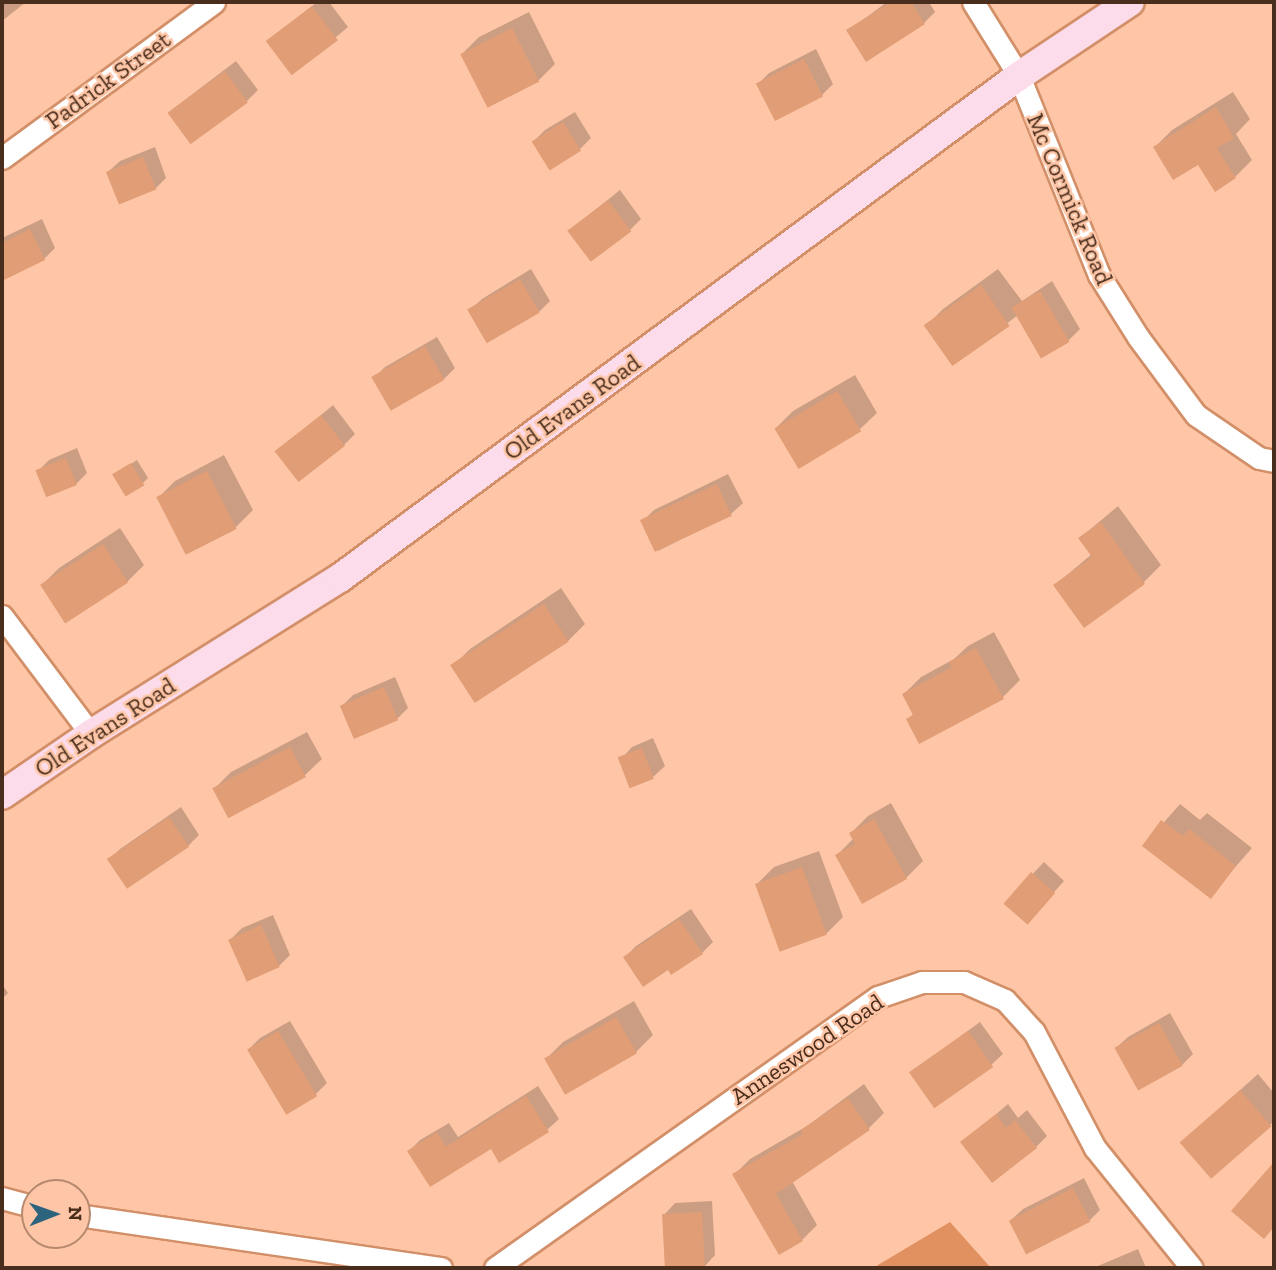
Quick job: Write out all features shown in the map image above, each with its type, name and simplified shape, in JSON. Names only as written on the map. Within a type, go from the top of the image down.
[{"type":"street","name":"Padrick Street","points":[[2,158],[214,2]]},
{"type":"street","name":"Mc Cormick Road","points":[[972,2],[1019,76],[1099,275],[1138,337],[1196,415],[1259,458],[1274,461]]},
{"type":"street","name":"Old Evans Road","points":[[2,794],[91,734],[340,578],[1019,76],[1130,2]]},
{"type":"street","points":[[2,616],[91,734]]},
{"type":"street","name":"Anneswood Road","points":[[495,1268],[878,997],[922,982],[964,982],[1004,1000],[1034,1032],[1096,1148],[1192,1268]]},
{"type":"street","points":[[2,1198],[21,1203]]},
{"type":"street","points":[[91,1217],[441,1268]]},
{"type":"shaded area","points":[[950,1222],[991,1268],[873,1268]]},
{"type":"building","points":[[891,2],[911,2],[925,24],[866,62],[846,30]]},
{"type":"building","points":[[312,6],[338,40],[292,75],[266,41]]},
{"type":"building","points":[[512,28],[539,81],[488,108],[460,54]]},
{"type":"building","points":[[804,59],[823,96],[775,121],[756,84]]},
{"type":"building","points":[[225,71],[248,103],[190,144],[168,113]]},
{"type":"building","points":[[1216,107],[1234,138],[1217,148],[1236,178],[1215,192],[1198,165],[1173,180],[1153,147]]},
{"type":"building","points":[[563,122],[581,151],[550,170],[532,142]]},
{"type":"building","points":[[143,157],[156,189],[119,204],[106,172]]},
{"type":"building","points":[[608,200],[631,231],[591,262],[567,231]]},
{"type":"building","points":[[30,229],[45,260],[2,281],[2,243]]},
{"type":"building","points":[[520,279],[540,313],[487,343],[467,310]]},
{"type":"building","points":[[981,285],[1010,326],[952,366],[924,325]]},
{"type":"building","points":[[1040,291],[1070,342],[1041,359],[1011,308]]},
{"type":"building","points":[[425,346],[444,380],[391,411],[371,377]]},
{"type":"building","points":[[837,391],[861,431],[799,469],[774,429]]},
{"type":"building","points":[[321,415],[345,446],[299,482],[275,451]]},
{"type":"building","points":[[66,458],[77,485],[46,497],[35,470]]},
{"type":"building","points":[[131,463],[144,485],[126,497],[112,474]]},
{"type":"building","points":[[207,471],[237,529],[186,555],[156,497]]},
{"type":"building","points":[[717,484],[732,516],[655,552],[640,520]]},
{"type":"building","points":[[1101,522],[1145,584],[1084,628],[1053,585],[1092,557],[1078,538]]},
{"type":"building","points":[[103,544],[128,583],[65,623],[40,585]]},
{"type":"building","points":[[544,604],[569,642],[475,703],[450,665]]},
{"type":"building","points":[[976,648],[1004,699],[919,744],[906,719],[913,715],[902,694],[952,667],[949,662]]},
{"type":"building","points":[[384,687],[398,720],[354,739],[340,706]]},
{"type":"building","points":[[290,747],[306,777],[228,818],[212,788]]},
{"type":"building","points":[[642,748],[654,779],[630,788],[618,757]]},
{"type":"building","points":[[169,817],[189,847],[127,889],[107,859]]},
{"type":"building","points":[[874,819],[907,879],[862,904],[835,855],[855,844],[849,833]]},
{"type":"building","points":[[1161,820],[1183,836],[1189,829],[1236,866],[1211,899],[1142,846]]},
{"type":"building","points":[[802,867],[827,935],[780,952],[755,884]]},
{"type":"building","points":[[1031,872],[1055,893],[1028,925],[1003,904]]},
{"type":"building","points":[[679,919],[703,954],[671,975],[668,970],[643,987],[623,957]]},
{"type":"building","points":[[261,925],[280,967],[247,982],[228,940]]},
{"type":"building","points":[[616,1017],[637,1053],[565,1095],[544,1058]]},
{"type":"building","points":[[1159,1023],[1183,1066],[1138,1091],[1114,1048]]},
{"type":"building","points":[[278,1031],[317,1096],[286,1115],[247,1050]]},
{"type":"building","points":[[968,1031],[993,1067],[934,1108],[909,1072]]},
{"type":"building","points":[[1240,1090],[1271,1126],[1211,1179],[1180,1142]]},
{"type":"building","points":[[526,1096],[549,1132],[499,1163],[491,1149],[430,1187],[407,1151],[437,1132],[446,1147]]},
{"type":"building","points":[[848,1098],[870,1130],[776,1194],[803,1241],[779,1255],[732,1174],[803,1134],[801,1130]]},
{"type":"building","points":[[996,1114],[1006,1128],[1015,1120],[1037,1148],[992,1183],[960,1142]]},
{"type":"building","points":[[1274,1162],[1274,1227],[1264,1239],[1231,1211]]},
{"type":"building","points":[[1073,1188],[1090,1222],[1026,1255],[1009,1221]]},
{"type":"building","points":[[702,1212],[705,1268],[665,1268],[662,1214]]}]
